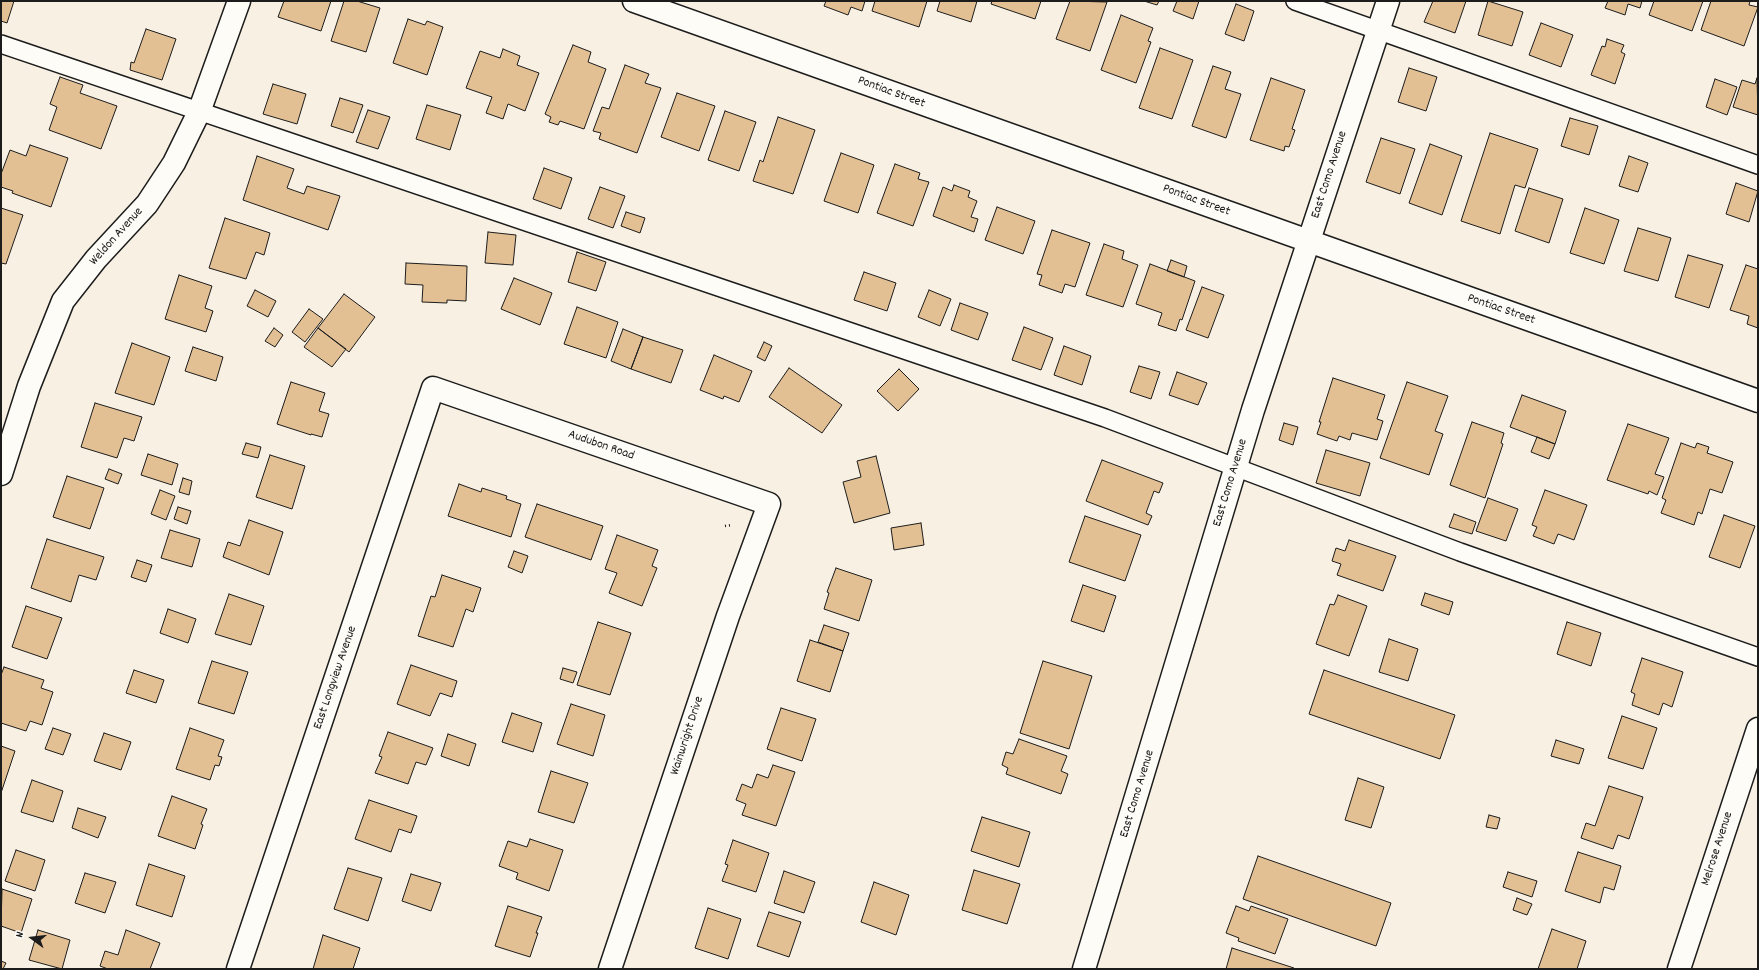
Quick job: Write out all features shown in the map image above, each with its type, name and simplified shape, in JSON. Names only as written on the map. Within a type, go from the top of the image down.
[{"type":"street","name":"Weldon Avenue","points":[[1,474],[29,386],[63,301],[96,259],[147,204],[174,163],[199,112],[239,1]]},
{"type":"street","name":"Pontiac Street","points":[[634,1],[1758,401]]},
{"type":"street","name":"East Como Avenue","points":[[1084,969],[1155,739],[1236,467],[1308,241],[1388,1]]},
{"type":"street","name":"Audubon Road","points":[[433,388],[769,504]]},
{"type":"street","name":"East Longview Avenue","points":[[238,969],[433,388]]},
{"type":"street","name":"Wainwright Drive","points":[[610,969],[728,616],[769,504]]},
{"type":"street","name":"Melrose Avenue","points":[[1678,969],[1758,729]]},
{"type":"lane","points":[[1295,1],[1758,165]]},
{"type":"lane","points":[[1,44],[1105,418],[1467,555],[1758,657]]},
{"type":"path","points":[[725,526],[732,525]]},
{"type":"building","points":[[1,1],[14,1],[7,23],[1,21]]},
{"type":"building","points":[[284,1],[331,1],[321,31],[278,17]]},
{"type":"building","points":[[344,1],[357,1],[380,8],[366,52],[331,41]]},
{"type":"building","points":[[826,1],[865,1],[862,11],[851,7],[848,15],[824,6]]},
{"type":"building","points":[[875,1],[927,1],[919,27],[872,11]]},
{"type":"building","points":[[940,1],[977,1],[971,22],[937,11]]},
{"type":"building","points":[[992,1],[1041,1],[1035,19],[991,4]]},
{"type":"building","points":[[1070,1],[1107,2],[1090,51],[1056,39]]},
{"type":"building","points":[[1144,1],[1159,1],[1157,5]]},
{"type":"building","points":[[1177,1],[1199,1],[1193,19],[1173,11]]},
{"type":"building","points":[[1433,1],[1466,1],[1455,33],[1424,22]]},
{"type":"building","points":[[1488,1],[1523,12],[1512,46],[1478,35]]},
{"type":"building","points":[[1608,1],[1642,1],[1640,8],[1628,4],[1625,15],[1605,8]]},
{"type":"building","points":[[1654,1],[1703,1],[1692,31],[1649,15]]},
{"type":"building","points":[[1711,1],[1750,1],[1749,5],[1758,7],[1744,46],[1701,30]]},
{"type":"building","points":[[1236,4],[1254,11],[1244,41],[1225,34]]},
{"type":"building","points":[[1121,15],[1153,28],[1148,41],[1151,42],[1136,83],[1101,70]]},
{"type":"building","points":[[408,19],[425,25],[427,21],[443,27],[427,75],[393,63]]},
{"type":"building","points":[[1541,23],[1573,35],[1561,67],[1529,55]]},
{"type":"building","points":[[146,29],[176,39],[162,80],[130,70],[131,62],[134,63]]},
{"type":"building","points":[[1607,39],[1624,45],[1621,52],[1625,54],[1615,84],[1591,75],[1602,46],[1605,47]]},
{"type":"building","points":[[573,45],[591,52],[588,62],[606,69],[584,129],[560,121],[558,125],[549,122],[551,117],[545,114]]},
{"type":"building","points":[[1160,48],[1193,60],[1172,119],[1139,108]]},
{"type":"building","points":[[503,49],[520,56],[517,65],[539,73],[525,111],[508,104],[503,119],[486,113],[492,97],[466,88],[480,51],[500,58]]},
{"type":"building","points":[[625,65],[649,74],[645,83],[661,88],[637,153],[599,139],[601,133],[593,131],[602,107],[609,109]]},
{"type":"building","points":[[1213,66],[1231,72],[1225,89],[1241,94],[1226,138],[1192,126]]},
{"type":"building","points":[[1409,68],[1437,77],[1426,111],[1398,102]]},
{"type":"building","points":[[60,77],[83,85],[80,93],[117,106],[101,149],[49,130],[57,107],[50,104]]},
{"type":"building","points":[[1271,78],[1305,90],[1292,129],[1295,130],[1289,147],[1285,146],[1284,151],[1250,140]]},
{"type":"building","points":[[1757,78],[1758,115],[1733,107],[1742,80],[1755,84]]},
{"type":"building","points":[[1715,79],[1737,87],[1727,115],[1706,107]]},
{"type":"building","points":[[273,84],[306,94],[297,124],[263,114]]},
{"type":"building","points":[[677,93],[715,106],[699,151],[661,137]]},
{"type":"building","points":[[340,98],[363,105],[353,133],[331,126]]},
{"type":"building","points":[[427,105],[461,115],[450,150],[416,139]]},
{"type":"building","points":[[368,110],[390,117],[378,149],[356,142]]},
{"type":"building","points":[[725,111],[756,122],[739,171],[708,160]]},
{"type":"building","points":[[778,117],[815,130],[793,194],[753,181],[760,160],[763,162]]},
{"type":"building","points":[[1570,118],[1598,126],[1589,155],[1561,146]]},
{"type":"building","points":[[1490,133],[1538,149],[1525,188],[1515,185],[1500,234],[1461,221]]},
{"type":"building","points":[[1381,138],[1415,149],[1400,194],[1366,182]]},
{"type":"building","points":[[1430,144],[1462,156],[1442,215],[1409,203]]},
{"type":"building","points":[[30,145],[68,158],[51,207],[12,193],[13,191],[1,187],[1,174],[10,150],[26,156]]},
{"type":"building","points":[[841,153],[874,165],[858,213],[824,201]]},
{"type":"building","points":[[257,156],[294,169],[287,188],[304,194],[307,186],[340,196],[328,230],[243,200]]},
{"type":"building","points":[[1629,156],[1648,163],[1638,192],[1619,186]]},
{"type":"building","points":[[895,164],[920,173],[918,179],[929,182],[913,226],[877,213]]},
{"type":"building","points":[[544,168],[572,178],[561,209],[533,199]]},
{"type":"building","points":[[1736,183],[1758,191],[1749,222],[1726,214]]},
{"type":"building","points":[[954,185],[970,191],[968,197],[977,201],[971,217],[978,219],[974,232],[933,216],[943,187],[952,191]]},
{"type":"building","points":[[600,187],[625,196],[613,228],[588,219]]},
{"type":"building","points":[[1529,188],[1563,199],[1549,243],[1515,231]]},
{"type":"building","points":[[997,207],[1035,221],[1023,254],[985,240]]},
{"type":"building","points":[[1,208],[23,215],[6,264],[1,263]]},
{"type":"building","points":[[1585,208],[1619,220],[1604,264],[1570,253]]},
{"type":"building","points":[[626,212],[645,218],[640,233],[621,226]]},
{"type":"building","points":[[225,218],[270,233],[264,255],[256,252],[246,279],[209,268]]},
{"type":"building","points":[[1638,228],[1671,238],[1658,281],[1624,271]]},
{"type":"building","points":[[1052,230],[1090,243],[1075,287],[1065,284],[1062,293],[1039,285],[1042,275],[1037,274]]},
{"type":"building","points":[[488,232],[516,235],[513,265],[485,263]]},
{"type":"building","points":[[1104,244],[1124,251],[1122,259],[1138,265],[1123,307],[1086,295]]},
{"type":"building","points":[[577,252],[606,262],[596,291],[568,282]]},
{"type":"building","points":[[1688,255],[1723,265],[1709,308],[1675,297]]},
{"type":"building","points":[[1171,260],[1187,266],[1184,277],[1167,271]]},
{"type":"building","points":[[406,263],[467,266],[466,301],[447,300],[447,303],[422,302],[423,285],[405,284]]},
{"type":"building","points":[[1150,264],[1195,281],[1182,320],[1180,319],[1176,331],[1158,325],[1162,313],[1136,304]]},
{"type":"building","points":[[1746,265],[1758,269],[1758,328],[1747,324],[1749,316],[1730,310]]},
{"type":"building","points":[[864,272],[896,283],[887,311],[854,300]]},
{"type":"building","points":[[179,275],[212,286],[205,308],[213,311],[206,332],[165,319]]},
{"type":"building","points":[[514,278],[552,293],[540,325],[501,309]]},
{"type":"building","points":[[1202,287],[1224,295],[1208,338],[1186,330]]},
{"type":"building","points":[[255,290],[276,301],[268,317],[247,306]]},
{"type":"building","points":[[929,290],[951,299],[940,326],[918,317]]},
{"type":"building","points":[[344,294],[375,317],[349,352],[318,328]]},
{"type":"building","points":[[960,303],[988,313],[978,340],[951,330]]},
{"type":"building","points":[[577,307],[618,322],[606,358],[564,344]]},
{"type":"building","points":[[309,309],[323,319],[305,342],[292,332]]},
{"type":"building","points":[[1024,327],[1053,338],[1041,370],[1012,360]]},
{"type":"building","points":[[274,328],[283,335],[275,347],[265,341]]},
{"type":"building","points":[[318,328],[346,349],[332,367],[304,347]]},
{"type":"building","points":[[623,329],[643,337],[631,369],[611,361]]},
{"type":"building","points":[[643,337],[683,350],[671,383],[631,369]]},
{"type":"building","points":[[764,342],[772,346],[765,361],[757,357]]},
{"type":"building","points":[[132,343],[170,357],[154,405],[115,393]]},
{"type":"building","points":[[1064,346],[1091,356],[1082,385],[1054,375]]},
{"type":"building","points":[[193,347],[223,357],[216,381],[185,371]]},
{"type":"building","points":[[714,355],[752,371],[739,402],[724,396],[723,399],[700,390]]},
{"type":"building","points":[[1139,366],[1160,372],[1151,399],[1130,392]]},
{"type":"building","points":[[789,368],[842,405],[822,433],[769,397]]},
{"type":"building","points":[[899,369],[919,389],[898,411],[877,391]]},
{"type":"building","points":[[1177,372],[1207,383],[1198,405],[1169,395]]},
{"type":"building","points":[[1333,378],[1385,395],[1377,419],[1383,421],[1377,440],[1352,433],[1350,440],[1339,436],[1337,441],[1317,434],[1321,422],[1319,422]]},
{"type":"building","points":[[291,382],[325,393],[319,411],[329,414],[322,437],[277,424]]},
{"type":"building","points":[[1407,382],[1448,396],[1435,431],[1443,434],[1429,475],[1380,458]]},
{"type":"building","points":[[1522,395],[1566,411],[1555,444],[1510,427]]},
{"type":"building","points":[[95,403],[142,417],[134,441],[124,438],[117,458],[81,447]]},
{"type":"building","points":[[1472,422],[1504,433],[1501,443],[1503,444],[1485,498],[1450,485]]},
{"type":"building","points":[[1284,423],[1298,427],[1293,445],[1279,440]]},
{"type":"building","points":[[1628,424],[1669,438],[1655,474],[1664,477],[1657,495],[1649,491],[1648,494],[1607,480]]},
{"type":"building","points":[[1537,437],[1555,444],[1549,459],[1531,452]]},
{"type":"building","points":[[246,443],[261,447],[258,458],[242,454]]},
{"type":"building","points":[[1681,443],[1695,448],[1697,443],[1709,447],[1707,453],[1733,462],[1722,493],[1710,489],[1702,514],[1698,512],[1694,525],[1661,513],[1666,500],[1662,498]]},
{"type":"building","points":[[1326,450],[1370,463],[1360,496],[1316,483]]},
{"type":"building","points":[[148,454],[178,464],[172,485],[141,475]]},
{"type":"building","points":[[270,455],[305,466],[292,509],[256,497]]},
{"type":"building","points":[[876,456],[890,513],[854,523],[843,482],[861,477],[857,461]]},
{"type":"building","points":[[1102,460],[1163,483],[1159,493],[1154,491],[1146,513],[1152,516],[1148,525],[1086,501]]},
{"type":"building","points":[[109,469],[122,474],[118,484],[105,479]]},
{"type":"building","points":[[67,476],[104,488],[90,529],[53,517]]},
{"type":"building","points":[[183,478],[192,481],[189,495],[179,492]]},
{"type":"building","points":[[459,484],[481,492],[482,488],[507,496],[506,499],[521,504],[511,537],[448,516]]},
{"type":"building","points":[[160,490],[175,496],[166,520],[151,514]]},
{"type":"building","points":[[1545,490],[1587,505],[1574,540],[1558,534],[1554,544],[1533,536],[1537,527],[1532,525]]},
{"type":"building","points":[[1488,498],[1518,509],[1506,541],[1476,531]]},
{"type":"building","points":[[537,504],[603,526],[591,560],[525,537]]},
{"type":"building","points":[[178,507],[191,511],[187,524],[174,519]]},
{"type":"building","points":[[1454,514],[1476,522],[1472,534],[1449,527]]},
{"type":"building","points":[[1724,515],[1755,526],[1740,568],[1709,557]]},
{"type":"building","points":[[1085,516],[1141,535],[1125,581],[1069,562]]},
{"type":"building","points":[[249,520],[283,532],[269,575],[223,557],[228,542],[240,546]]},
{"type":"building","points":[[921,523],[924,545],[894,550],[891,528]]},
{"type":"building","points":[[170,530],[200,539],[192,567],[161,558]]},
{"type":"building","points":[[617,535],[658,550],[652,566],[657,568],[642,606],[609,593],[617,573],[605,569]]},
{"type":"building","points":[[47,539],[104,557],[96,580],[79,575],[71,602],[31,588]]},
{"type":"building","points":[[1349,540],[1396,556],[1383,591],[1337,575],[1341,564],[1332,561],[1336,548],[1345,551]]},
{"type":"building","points":[[514,551],[528,556],[522,573],[508,567]]},
{"type":"building","points":[[137,560],[152,565],[146,582],[131,577]]},
{"type":"building","points":[[836,568],[872,580],[859,621],[824,609],[829,593],[827,592]]},
{"type":"building","points":[[442,575],[481,588],[473,612],[466,609],[453,647],[418,636],[431,596],[435,597]]},
{"type":"building","points":[[1083,585],[1116,596],[1104,632],[1071,621]]},
{"type":"building","points":[[1425,593],[1453,602],[1449,615],[1421,605]]},
{"type":"building","points":[[229,594],[264,606],[251,645],[215,634]]},
{"type":"building","points":[[1338,595],[1367,606],[1349,656],[1316,644],[1330,604],[1334,605]]},
{"type":"building","points":[[26,606],[62,618],[47,659],[12,647]]},
{"type":"building","points":[[168,609],[196,619],[188,643],[160,633]]},
{"type":"building","points":[[598,622],[631,633],[610,695],[577,685]]},
{"type":"building","points":[[1567,622],[1601,633],[1591,666],[1557,654]]},
{"type":"building","points":[[824,625],[849,633],[843,651],[818,642]]},
{"type":"building","points":[[1389,639],[1418,649],[1408,681],[1379,672]]},
{"type":"building","points":[[810,640],[843,651],[830,692],[797,681]]},
{"type":"building","points":[[1642,658],[1683,672],[1672,707],[1663,703],[1659,715],[1632,705],[1635,694],[1631,692]]},
{"type":"building","points":[[212,661],[248,672],[234,714],[198,703]]},
{"type":"building","points":[[1043,661],[1092,676],[1069,749],[1020,733]]},
{"type":"building","points":[[411,665],[457,681],[452,697],[440,693],[430,716],[397,704]]},
{"type":"building","points":[[4,667],[44,680],[41,688],[53,692],[42,725],[30,721],[26,731],[1,723],[1,675]]},
{"type":"building","points":[[563,668],[577,672],[573,683],[560,679]]},
{"type":"building","points":[[134,670],[164,680],[156,703],[126,693]]},
{"type":"building","points":[[1324,670],[1455,715],[1440,759],[1309,714]]},
{"type":"building","points":[[571,704],[605,715],[593,756],[557,744]]},
{"type":"building","points":[[781,708],[816,719],[802,761],[767,749]]},
{"type":"building","points":[[512,713],[542,723],[533,752],[502,742]]},
{"type":"building","points":[[1622,716],[1657,728],[1643,769],[1608,758]]},
{"type":"building","points":[[53,728],[71,734],[63,755],[45,749]]},
{"type":"building","points":[[190,728],[224,740],[218,756],[222,757],[219,766],[215,765],[210,780],[176,769]]},
{"type":"building","points":[[388,732],[433,748],[426,765],[416,762],[408,784],[375,773],[382,757],[379,756]]},
{"type":"building","points":[[104,733],[131,742],[121,770],[94,761]]},
{"type":"building","points":[[448,734],[476,744],[469,766],[441,756]]},
{"type":"building","points":[[1019,739],[1067,756],[1061,771],[1068,774],[1061,794],[1006,774],[1008,768],[1002,765],[1006,752],[1013,754]]},
{"type":"building","points":[[1556,740],[1584,749],[1579,764],[1551,756]]},
{"type":"building","points":[[1,746],[15,751],[1,793]]},
{"type":"building","points":[[773,765],[795,772],[776,826],[742,815],[746,804],[736,800],[742,784],[752,788],[757,774],[768,778]]},
{"type":"building","points":[[551,771],[588,783],[574,823],[538,812]]},
{"type":"building","points":[[1358,778],[1384,787],[1371,828],[1345,820]]},
{"type":"building","points":[[32,780],[63,791],[53,822],[21,812]]},
{"type":"building","points":[[1609,786],[1643,797],[1629,839],[1618,835],[1613,849],[1581,838],[1586,823],[1595,826]]},
{"type":"building","points":[[172,796],[207,809],[201,824],[203,825],[195,849],[158,836]]},
{"type":"building","points":[[369,800],[417,816],[411,833],[399,829],[391,852],[355,839]]},
{"type":"building","points":[[78,808],[106,817],[98,838],[72,828]]},
{"type":"building","points":[[1489,815],[1500,818],[1497,829],[1486,827]]},
{"type":"building","points":[[982,817],[1030,832],[1019,867],[971,851]]},
{"type":"building","points":[[530,839],[563,850],[549,891],[516,879],[518,873],[499,866],[508,841],[527,847]]},
{"type":"building","points":[[733,840],[769,853],[756,892],[722,881],[728,865],[725,864]]},
{"type":"building","points":[[16,850],[45,860],[35,891],[5,881]]},
{"type":"building","points":[[1578,852],[1621,866],[1614,890],[1604,887],[1600,903],[1565,891]]},
{"type":"building","points":[[1258,856],[1391,903],[1376,946],[1243,899]]},
{"type":"building","points":[[149,864],[185,876],[172,917],[136,905]]},
{"type":"building","points":[[348,868],[382,878],[368,921],[334,909]]},
{"type":"building","points":[[974,870],[1020,884],[1007,924],[962,910]]},
{"type":"building","points":[[784,871],[815,882],[804,913],[774,903]]},
{"type":"building","points":[[1508,872],[1537,881],[1532,897],[1503,887]]},
{"type":"building","points":[[85,873],[116,882],[105,913],[75,903]]},
{"type":"building","points":[[411,874],[441,883],[431,911],[402,901]]},
{"type":"building","points":[[874,882],[909,895],[896,935],[861,922]]},
{"type":"building","points":[[2,889],[32,899],[21,933],[1,926]]},
{"type":"building","points":[[1517,898],[1532,904],[1527,915],[1513,910]]},
{"type":"building","points":[[508,906],[542,917],[530,957],[495,946]]},
{"type":"building","points":[[1236,906],[1249,911],[1251,906],[1288,919],[1275,954],[1238,941],[1239,938],[1226,933]]},
{"type":"building","points":[[708,908],[741,919],[728,959],[695,948]]},
{"type":"building","points":[[769,912],[801,922],[789,957],[757,946]]},
{"type":"building","points":[[1552,929],[1586,941],[1577,969],[1538,969]]},
{"type":"building","points":[[38,930],[70,940],[62,969],[29,960]]},
{"type":"building","points":[[126,930],[160,943],[150,969],[108,969],[100,966],[105,951],[118,955]]},
{"type":"building","points":[[323,935],[360,948],[353,969],[313,969]]},
{"type":"building","points":[[1232,948],[1294,968],[1294,969],[1226,969]]},
{"type":"building","points":[[1,961],[6,963],[3,969],[1,969]]}]
